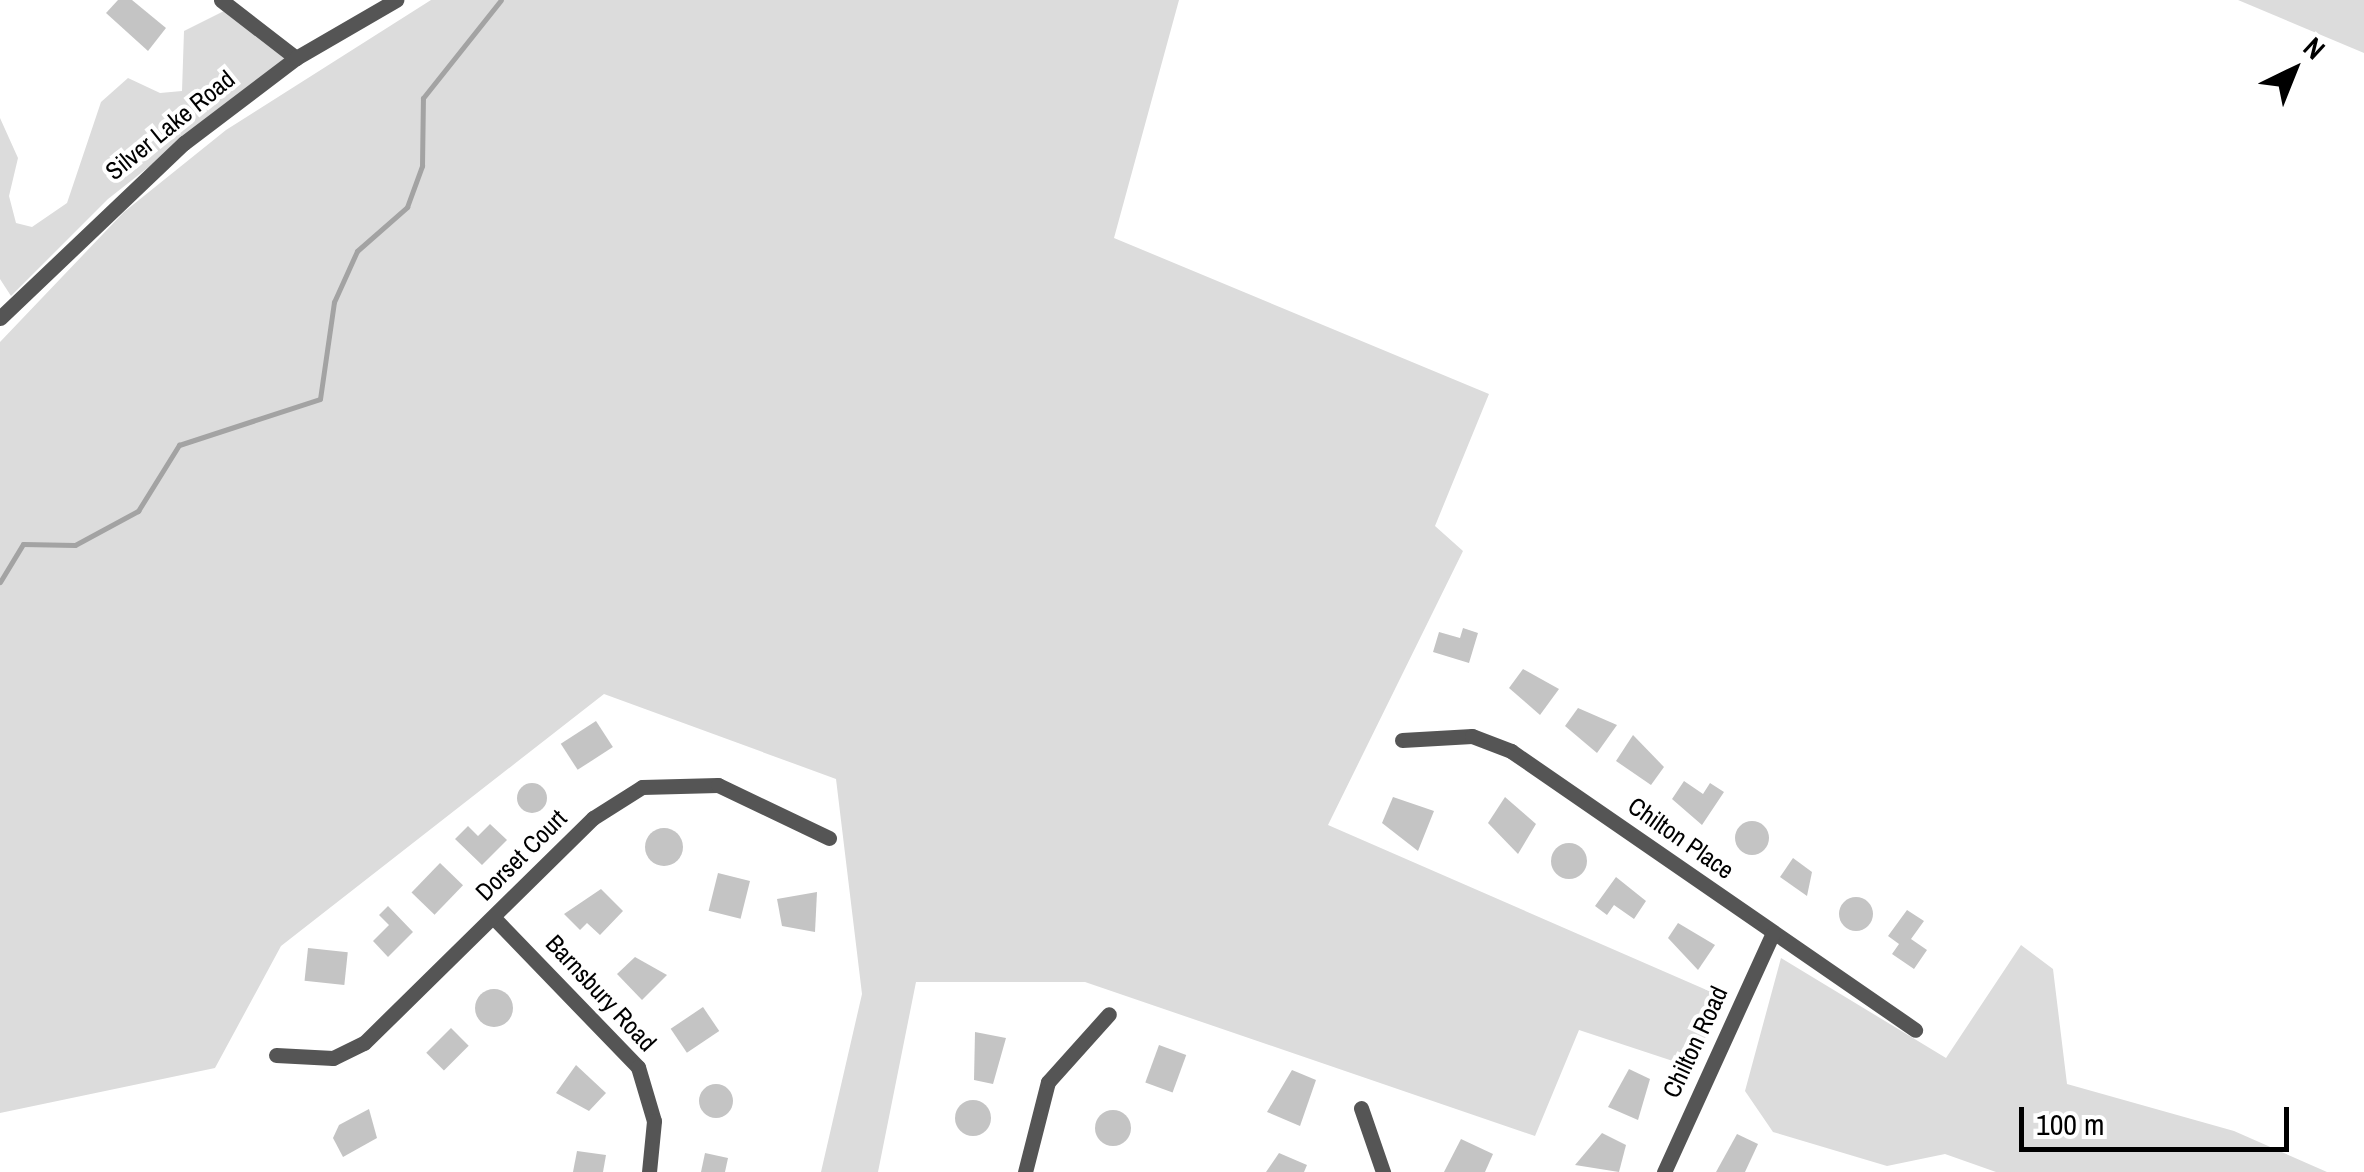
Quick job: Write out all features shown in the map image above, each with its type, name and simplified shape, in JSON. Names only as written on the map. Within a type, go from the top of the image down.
[{"type":"street","points":[[221,0],[296,58]]},
{"type":"street","name":"Silver Lake Road","points":[[0,318],[114,203],[296,58],[396,0]]},
{"type":"street","name":"Chilton Place","points":[[1402,740],[1472,736],[1511,751],[1915,1030]]},
{"type":"street","name":"Dorset Court","points":[[276,1055],[333,1058],[364,1043],[604,808],[652,783],[718,786],[829,838]]},
{"type":"street","name":"Barnsbury Road","points":[[494,918],[638,1067],[654,1121],[649,1172]]},
{"type":"street","name":"Chilton Road","points":[[1664,1172],[1773,933]]},
{"type":"street","points":[[1025,1172],[1048,1082],[1109,1014]]},
{"type":"street","points":[[1361,1108],[1383,1172]]},
{"type":"shaded area","points":[[431,0],[1179,0],[1114,238],[1489,394],[1435,526],[1463,551],[1328,825],[1725,998],[1691,1067],[1579,1030],[1535,1136],[1085,982],[916,982],[878,1172],[821,1172],[862,994],[836,779],[604,694],[281,946],[215,1068],[0,1113],[0,342],[124,212],[226,130]]},
{"type":"shaded area","points":[[2238,0],[2364,0],[2364,53]]},
{"type":"shaded area","points":[[224,11],[287,58],[108,199],[11,296],[0,279],[0,118],[18,158],[9,196],[16,223],[32,227],[67,203],[101,102],[128,78],[160,93],[182,91],[184,31]]},
{"type":"shaded area","points":[[2021,945],[2053,969],[2067,1084],[2234,1131],[2327,1172],[1996,1172],[1945,1154],[1887,1166],[1773,1132],[1745,1091],[1781,958],[1946,1058]]},
{"type":"building","points":[[118,0],[132,0],[166,28],[148,51],[106,13]]},
{"type":"building","points":[[1463,628],[1478,633],[1469,663],[1433,652],[1439,632],[1460,638]]},
{"type":"building","points":[[1523,669],[1559,689],[1540,715],[1509,688]]},
{"type":"building","points":[[1578,708],[1617,725],[1597,753],[1565,726]]},
{"type":"building","points":[[596,721],[613,747],[578,770],[561,744]]},
{"type":"building","points":[[1633,735],[1664,767],[1651,785],[1616,761]]},
{"type":"building","points":[[1684,781],[1703,794],[1710,783],[1724,792],[1702,825],[1672,799]]},
{"type":"building","points":[[532,783],[543,787],[547,798],[543,809],[532,813],[521,809],[517,798],[521,787]]},
{"type":"building","points":[[1393,797],[1434,811],[1418,851],[1382,823]]},
{"type":"building","points":[[1505,797],[1536,824],[1518,854],[1488,823]]},
{"type":"building","points":[[1752,821],[1764,826],[1769,838],[1764,850],[1752,855],[1740,850],[1735,838],[1740,826]]},
{"type":"building","points":[[490,824],[507,840],[482,865],[455,839],[468,826],[478,836]]},
{"type":"building","points":[[664,828],[677,834],[683,847],[677,860],[664,866],[651,860],[645,847],[651,834]]},
{"type":"building","points":[[1569,843],[1582,848],[1587,861],[1582,874],[1569,879],[1556,874],[1551,861],[1556,848]]},
{"type":"building","points":[[1793,858],[1812,872],[1807,896],[1780,877]]},
{"type":"building","points":[[440,863],[463,885],[435,915],[412,892]]},
{"type":"building","points":[[718,873],[750,881],[741,919],[709,911]]},
{"type":"building","points":[[1616,877],[1646,901],[1634,919],[1614,905],[1607,915],[1595,906]]},
{"type":"building","points":[[601,889],[623,911],[600,935],[587,923],[580,930],[564,914]]},
{"type":"building","points":[[817,892],[815,932],[782,926],[777,899]]},
{"type":"building","points":[[1856,897],[1868,902],[1873,914],[1868,926],[1856,931],[1844,926],[1839,914],[1844,902]]},
{"type":"building","points":[[388,906],[413,932],[388,957],[373,941],[389,925],[379,915]]},
{"type":"building","points":[[1907,910],[1924,921],[1911,939],[1927,950],[1914,969],[1892,954],[1899,944],[1888,936]]},
{"type":"building","points":[[1678,923],[1715,945],[1698,970],[1668,938]]},
{"type":"building","points":[[308,948],[348,952],[344,985],[305,981]]},
{"type":"building","points":[[635,957],[667,975],[642,1000],[617,974]]},
{"type":"building","points":[[494,989],[507,995],[513,1008],[507,1021],[494,1027],[481,1021],[475,1008],[481,995]]},
{"type":"building","points":[[703,1007],[719,1031],[687,1053],[671,1029]]},
{"type":"building","points":[[451,1028],[469,1046],[444,1070],[426,1053]]},
{"type":"building","points":[[975,1032],[1006,1038],[993,1084],[974,1080]]},
{"type":"building","points":[[1159,1045],[1186,1055],[1173,1093],[1145,1083]]},
{"type":"building","points":[[576,1065],[606,1093],[589,1111],[556,1093]]},
{"type":"building","points":[[1629,1069],[1650,1079],[1638,1120],[1608,1107]]},
{"type":"building","points":[[1292,1070],[1316,1080],[1300,1126],[1267,1112]]},
{"type":"building","points":[[716,1084],[728,1089],[733,1101],[728,1113],[716,1118],[704,1113],[699,1101],[704,1089]]},
{"type":"building","points":[[973,1100],[986,1105],[991,1118],[986,1131],[973,1136],[960,1131],[955,1118],[960,1105]]},
{"type":"building","points":[[369,1109],[377,1138],[343,1157],[333,1138],[339,1125]]},
{"type":"building","points":[[1113,1110],[1126,1115],[1131,1128],[1126,1141],[1113,1146],[1100,1141],[1095,1128],[1100,1115]]},
{"type":"building","points":[[1602,1133],[1626,1145],[1619,1172],[1575,1165]]},
{"type":"building","points":[[1737,1134],[1758,1144],[1745,1172],[1716,1172]]},
{"type":"building","points":[[1461,1139],[1493,1154],[1485,1172],[1444,1172]]},
{"type":"building","points":[[577,1151],[606,1155],[603,1172],[573,1172]]},
{"type":"building","points":[[705,1153],[728,1158],[725,1172],[701,1172]]},
{"type":"building","points":[[1279,1153],[1307,1165],[1304,1172],[1266,1172]]},
{"type":"waterway","points":[[0,582],[23,544],[75,545],[138,511],[179,445],[320,399],[334,302],[357,251],[407,207],[422,166],[423,98],[501,0]]}]
